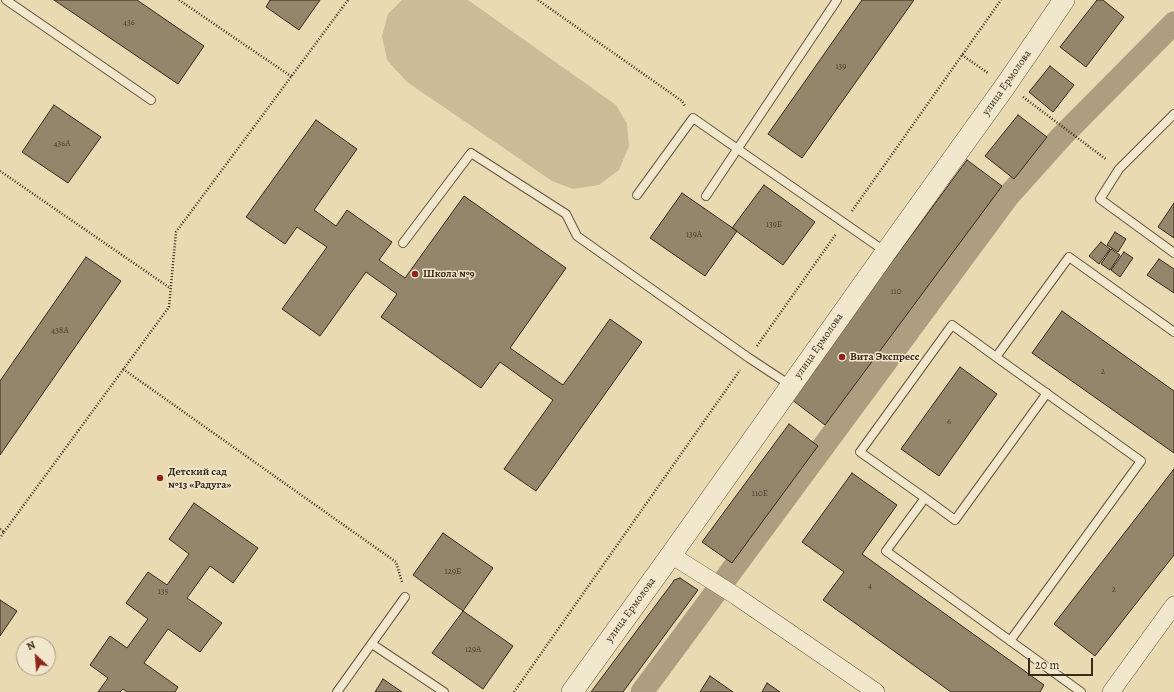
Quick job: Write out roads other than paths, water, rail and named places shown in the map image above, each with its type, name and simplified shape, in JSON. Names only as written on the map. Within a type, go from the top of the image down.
[{"type":"street","name":"улица Ермолова","points":[[572,692],[1006,85],[1064,0]]},
{"type":"street","points":[[671,555],[736,596],[876,692]]},
{"type":"street","points":[[1111,692],[1174,605]]},
{"type":"lane","points":[[6,0],[151,100]]},
{"type":"lane","points":[[706,196],[837,0]]},
{"type":"lane","points":[[1174,114],[1119,169],[1100,199],[1174,253]]},
{"type":"lane","points":[[637,195],[692,118],[886,252]]},
{"type":"lane","points":[[403,243],[471,153],[566,214],[577,236],[791,386]]},
{"type":"lane","points":[[996,357],[1069,257],[1174,332]]},
{"type":"lane","points":[[1010,641],[1141,461],[1047,393],[952,325],[860,452],[955,520],[1047,393]]},
{"type":"lane","points":[[925,498],[886,551],[1082,692]]},
{"type":"lane","points":[[337,692],[405,597]]},
{"type":"lane","points":[[372,644],[444,692]]},
{"type":"waterway","points":[[642,692],[1009,195],[1062,136],[1174,23]]},
{"type":"place","name":"Школа №9","points":[[415,274]]},
{"type":"place","name":"Вита Экспресс","points":[[842,357]]},
{"type":"place","name":"Детский сад №13 «Радуга»","points":[[160,478]]}]
